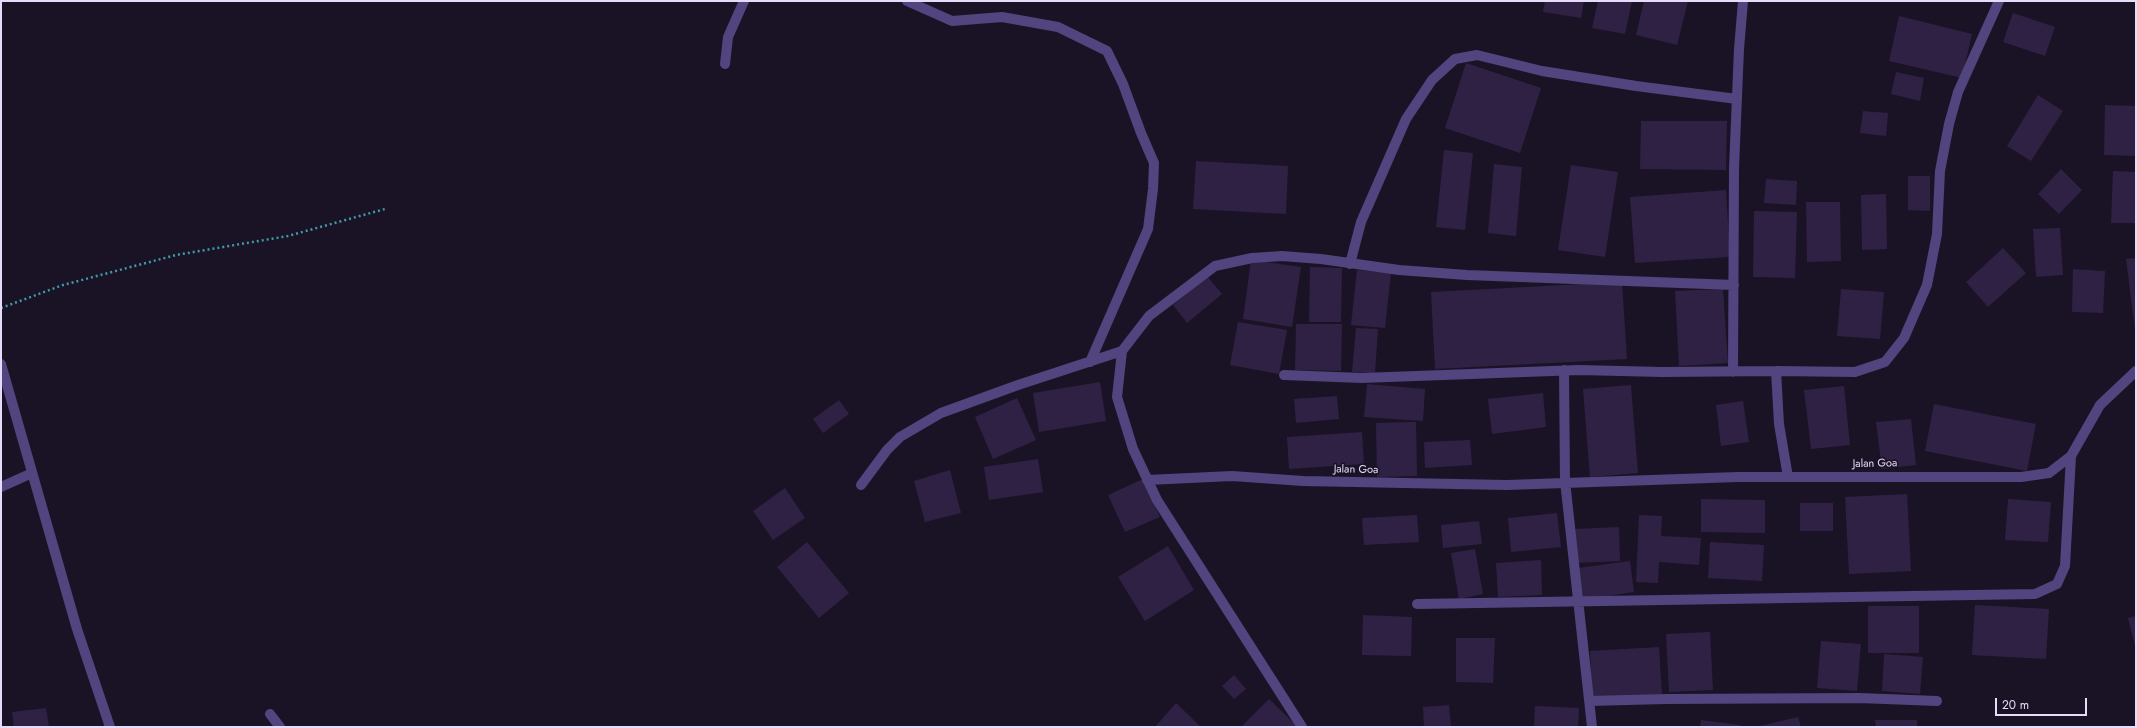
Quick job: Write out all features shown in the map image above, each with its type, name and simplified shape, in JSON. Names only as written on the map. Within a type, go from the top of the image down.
[{"type":"street","points":[[725,64],[728,37],[744,1]]},
{"type":"street","points":[[907,1],[952,21],[1002,17],[1058,27],[1106,51],[1123,84],[1140,133],[1154,163],[1153,189],[1148,229],[1090,362]]},
{"type":"street","points":[[1732,372],[1737,99],[1743,1]]},
{"type":"street","points":[[1284,375],[1368,378],[1564,370],[1856,372],[1885,362],[1904,338],[1927,285],[1937,234],[1940,171],[1949,124],[1956,99],[1999,1]]},
{"type":"street","points":[[1350,264],[1361,222],[1406,119],[1432,80],[1455,59],[1477,55],[1542,71],[1636,86],[1737,99]]},
{"type":"street","points":[[861,485],[887,450],[900,437],[914,427],[941,413],[1122,350],[1149,316],[1215,266],[1252,258],[1282,256],[1467,275],[1734,285]]},
{"type":"street","points":[[1122,350],[1117,398],[1133,449],[1156,500],[1302,727]]},
{"type":"street","points":[[1,364],[77,630],[110,727]]},
{"type":"street","points":[[1564,370],[1565,482],[1577,602],[1592,727]]},
{"type":"street","points":[[1776,371],[1779,424],[1788,477]]},
{"type":"street","name":"Jalan Goa","points":[[1147,480],[1232,476],[1303,481],[1507,485],[1565,482],[1788,477],[2021,477],[2049,473],[2072,456],[2100,405],[2136,371]]},
{"type":"street","points":[[1417,604],[2035,594],[2057,584],[2065,566],[2072,456]]},
{"type":"street","points":[[1,487],[32,472]]},
{"type":"street","points":[[1589,702],[1666,699],[1852,698],[1937,701]]},
{"type":"street","points":[[270,714],[280,727]]},
{"type":"path","points":[[1,308],[63,285],[176,255],[288,236],[385,209]]},
{"type":"building","points":[[1545,1],[1584,1],[1581,18],[1543,12]]},
{"type":"building","points":[[1598,1],[1632,1],[1625,34],[1592,28]]},
{"type":"building","points":[[1644,1],[1688,1],[1677,45],[1636,35]]},
{"type":"building","points":[[2013,13],[2055,27],[2045,56],[2003,42]]},
{"type":"building","points":[[1899,16],[1972,34],[1962,78],[1889,61]]},
{"type":"building","points":[[1466,63],[1541,88],[1520,153],[1445,128]]},
{"type":"building","points":[[1896,72],[1924,78],[1920,101],[1891,94]]},
{"type":"building","points":[[2038,95],[2063,111],[2031,161],[2007,146]]},
{"type":"building","points":[[2105,105],[2136,106],[2136,156],[2104,155]]},
{"type":"building","points":[[1863,111],[1888,113],[1886,136],[1860,133]]},
{"type":"building","points":[[1641,121],[1727,121],[1726,170],[1640,169]]},
{"type":"building","points":[[1444,150],[1473,153],[1465,230],[1436,227]]},
{"type":"building","points":[[1196,161],[1288,166],[1286,214],[1193,209]]},
{"type":"building","points":[[1494,164],[1522,167],[1516,236],[1488,233]]},
{"type":"building","points":[[1571,165],[1618,172],[1605,257],[1558,250]]},
{"type":"building","points":[[2061,169],[2082,190],[2059,214],[2038,194]]},
{"type":"building","points":[[2113,171],[2136,172],[2136,223],[2111,223]]},
{"type":"building","points":[[1908,176],[1930,176],[1930,211],[1908,210]]},
{"type":"building","points":[[1766,179],[1797,181],[1796,205],[1764,203]]},
{"type":"building","points":[[1726,190],[1730,257],[1635,263],[1630,197]]},
{"type":"building","points":[[1886,194],[1887,249],[1862,250],[1861,195]]},
{"type":"building","points":[[1806,202],[1840,202],[1841,261],[1807,262]]},
{"type":"building","points":[[1754,211],[1797,212],[1795,278],[1753,277]]},
{"type":"building","points":[[2060,228],[2063,275],[2036,277],[2033,229]]},
{"type":"building","points":[[2003,248],[2026,273],[1988,307],[1966,282]]},
{"type":"building","points":[[2136,258],[2136,330],[2135,330],[2126,259]]},
{"type":"building","points":[[1251,260],[1301,267],[1292,327],[1243,319]]},
{"type":"building","points":[[1310,267],[1342,268],[1341,322],[1309,322]]},
{"type":"building","points":[[2073,269],[2105,271],[2103,313],[2072,312]]},
{"type":"building","points":[[1357,270],[1391,273],[1385,328],[1351,325]]},
{"type":"building","points":[[1207,276],[1222,294],[1187,323],[1173,305]]},
{"type":"building","points":[[1622,282],[1627,359],[1435,369],[1431,292]]},
{"type":"building","points":[[1723,289],[1728,363],[1679,366],[1675,291]]},
{"type":"building","points":[[1841,289],[1884,292],[1880,339],[1837,336]]},
{"type":"building","points":[[1238,322],[1287,330],[1279,374],[1230,365]]},
{"type":"building","points":[[1296,324],[1342,324],[1341,371],[1295,370]]},
{"type":"building","points":[[1356,328],[1378,329],[1375,373],[1352,372]]},
{"type":"building","points":[[1100,382],[1106,421],[1039,432],[1033,393]]},
{"type":"building","points":[[1367,384],[1425,389],[1423,421],[1364,417]]},
{"type":"building","points":[[1631,385],[1638,473],[1590,477],[1583,389]]},
{"type":"building","points":[[1844,386],[1850,445],[1811,449],[1804,390]]},
{"type":"building","points":[[1543,393],[1546,427],[1492,434],[1488,399]]},
{"type":"building","points":[[1337,396],[1339,419],[1296,423],[1294,399]]},
{"type":"building","points":[[1017,398],[1036,440],[993,459],[975,417]]},
{"type":"building","points":[[839,400],[849,414],[823,433],[813,419]]},
{"type":"building","points":[[1743,401],[1749,442],[1721,446],[1716,405]]},
{"type":"building","points":[[1934,404],[2036,424],[2027,471],[1925,451]]},
{"type":"building","points":[[1911,419],[1916,465],[1882,469],[1876,422]]},
{"type":"building","points":[[1416,422],[1417,476],[1377,477],[1376,423]]},
{"type":"building","points":[[1362,432],[1364,464],[1289,469],[1287,437]]},
{"type":"building","points":[[1470,440],[1472,465],[1425,468],[1424,442]]},
{"type":"building","points":[[1038,459],[1043,492],[989,500],[984,467]]},
{"type":"building","points":[[950,470],[961,513],[925,522],[914,481]]},
{"type":"building","points":[[1143,479],[1160,517],[1125,532],[1108,495]]},
{"type":"building","points":[[785,488],[805,518],[773,540],[753,511]]},
{"type":"building","points":[[1907,494],[1911,571],[1849,574],[1845,497]]},
{"type":"building","points":[[1701,499],[1765,500],[1765,533],[1701,532]]},
{"type":"building","points":[[2008,499],[2051,502],[2048,542],[2005,540]]},
{"type":"building","points":[[1800,503],[1833,503],[1833,531],[1800,531]]},
{"type":"building","points":[[1557,513],[1561,547],[1511,552],[1508,518]]},
{"type":"building","points":[[1417,515],[1419,542],[1364,545],[1362,518]]},
{"type":"building","points":[[1639,515],[1662,516],[1661,536],[1701,538],[1699,565],[1659,562],[1658,583],[1636,582]]},
{"type":"building","points":[[1479,521],[1482,544],[1443,548],[1441,525]]},
{"type":"building","points":[[1619,527],[1620,561],[1576,563],[1574,529]]},
{"type":"building","points":[[807,542],[849,593],[819,618],[777,567]]},
{"type":"building","points":[[1710,542],[1764,545],[1762,581],[1708,578]]},
{"type":"building","points":[[1168,546],[1194,590],[1145,621],[1118,577]]},
{"type":"building","points":[[1475,549],[1483,594],[1459,599],[1451,553]]},
{"type":"building","points":[[1541,560],[1542,595],[1498,597],[1496,563]]},
{"type":"building","points":[[1630,561],[1634,592],[1583,600],[1578,568]]},
{"type":"building","points":[[1975,605],[2049,609],[2046,659],[1972,655]]},
{"type":"building","points":[[1868,606],[1919,606],[1919,653],[1868,653]]},
{"type":"building","points":[[1363,615],[1412,617],[1411,656],[1362,655]]},
{"type":"building","points":[[2136,616],[2136,646],[2135,646],[2128,618]]},
{"type":"building","points":[[1710,632],[1713,690],[1669,692],[1666,634]]},
{"type":"building","points":[[1456,638],[1495,638],[1493,683],[1456,682]]},
{"type":"building","points":[[1821,641],[1861,644],[1857,691],[1817,688]]},
{"type":"building","points":[[1659,647],[1662,695],[1592,698],[1590,651]]},
{"type":"building","points":[[1884,654],[1923,657],[1920,694],[1882,691]]},
{"type":"building","points":[[1234,675],[1246,689],[1234,699],[1222,686]]},
{"type":"building","points":[[1269,699],[1297,726],[1241,727]]},
{"type":"building","points":[[1176,703],[1201,727],[1155,727]]},
{"type":"building","points":[[1449,705],[1451,727],[1424,727],[1423,707]]},
{"type":"building","points":[[1535,706],[1579,708],[1578,727],[1534,727]]},
{"type":"building","points":[[46,708],[49,727],[14,727],[12,712]]},
{"type":"building","points":[[1798,717],[1801,727],[1760,727],[1760,726]]},
{"type":"building","points":[[1701,720],[1740,725],[1740,727],[1700,727]]},
{"type":"building","points":[[1875,720],[1917,720],[1917,727],[1876,727]]}]
